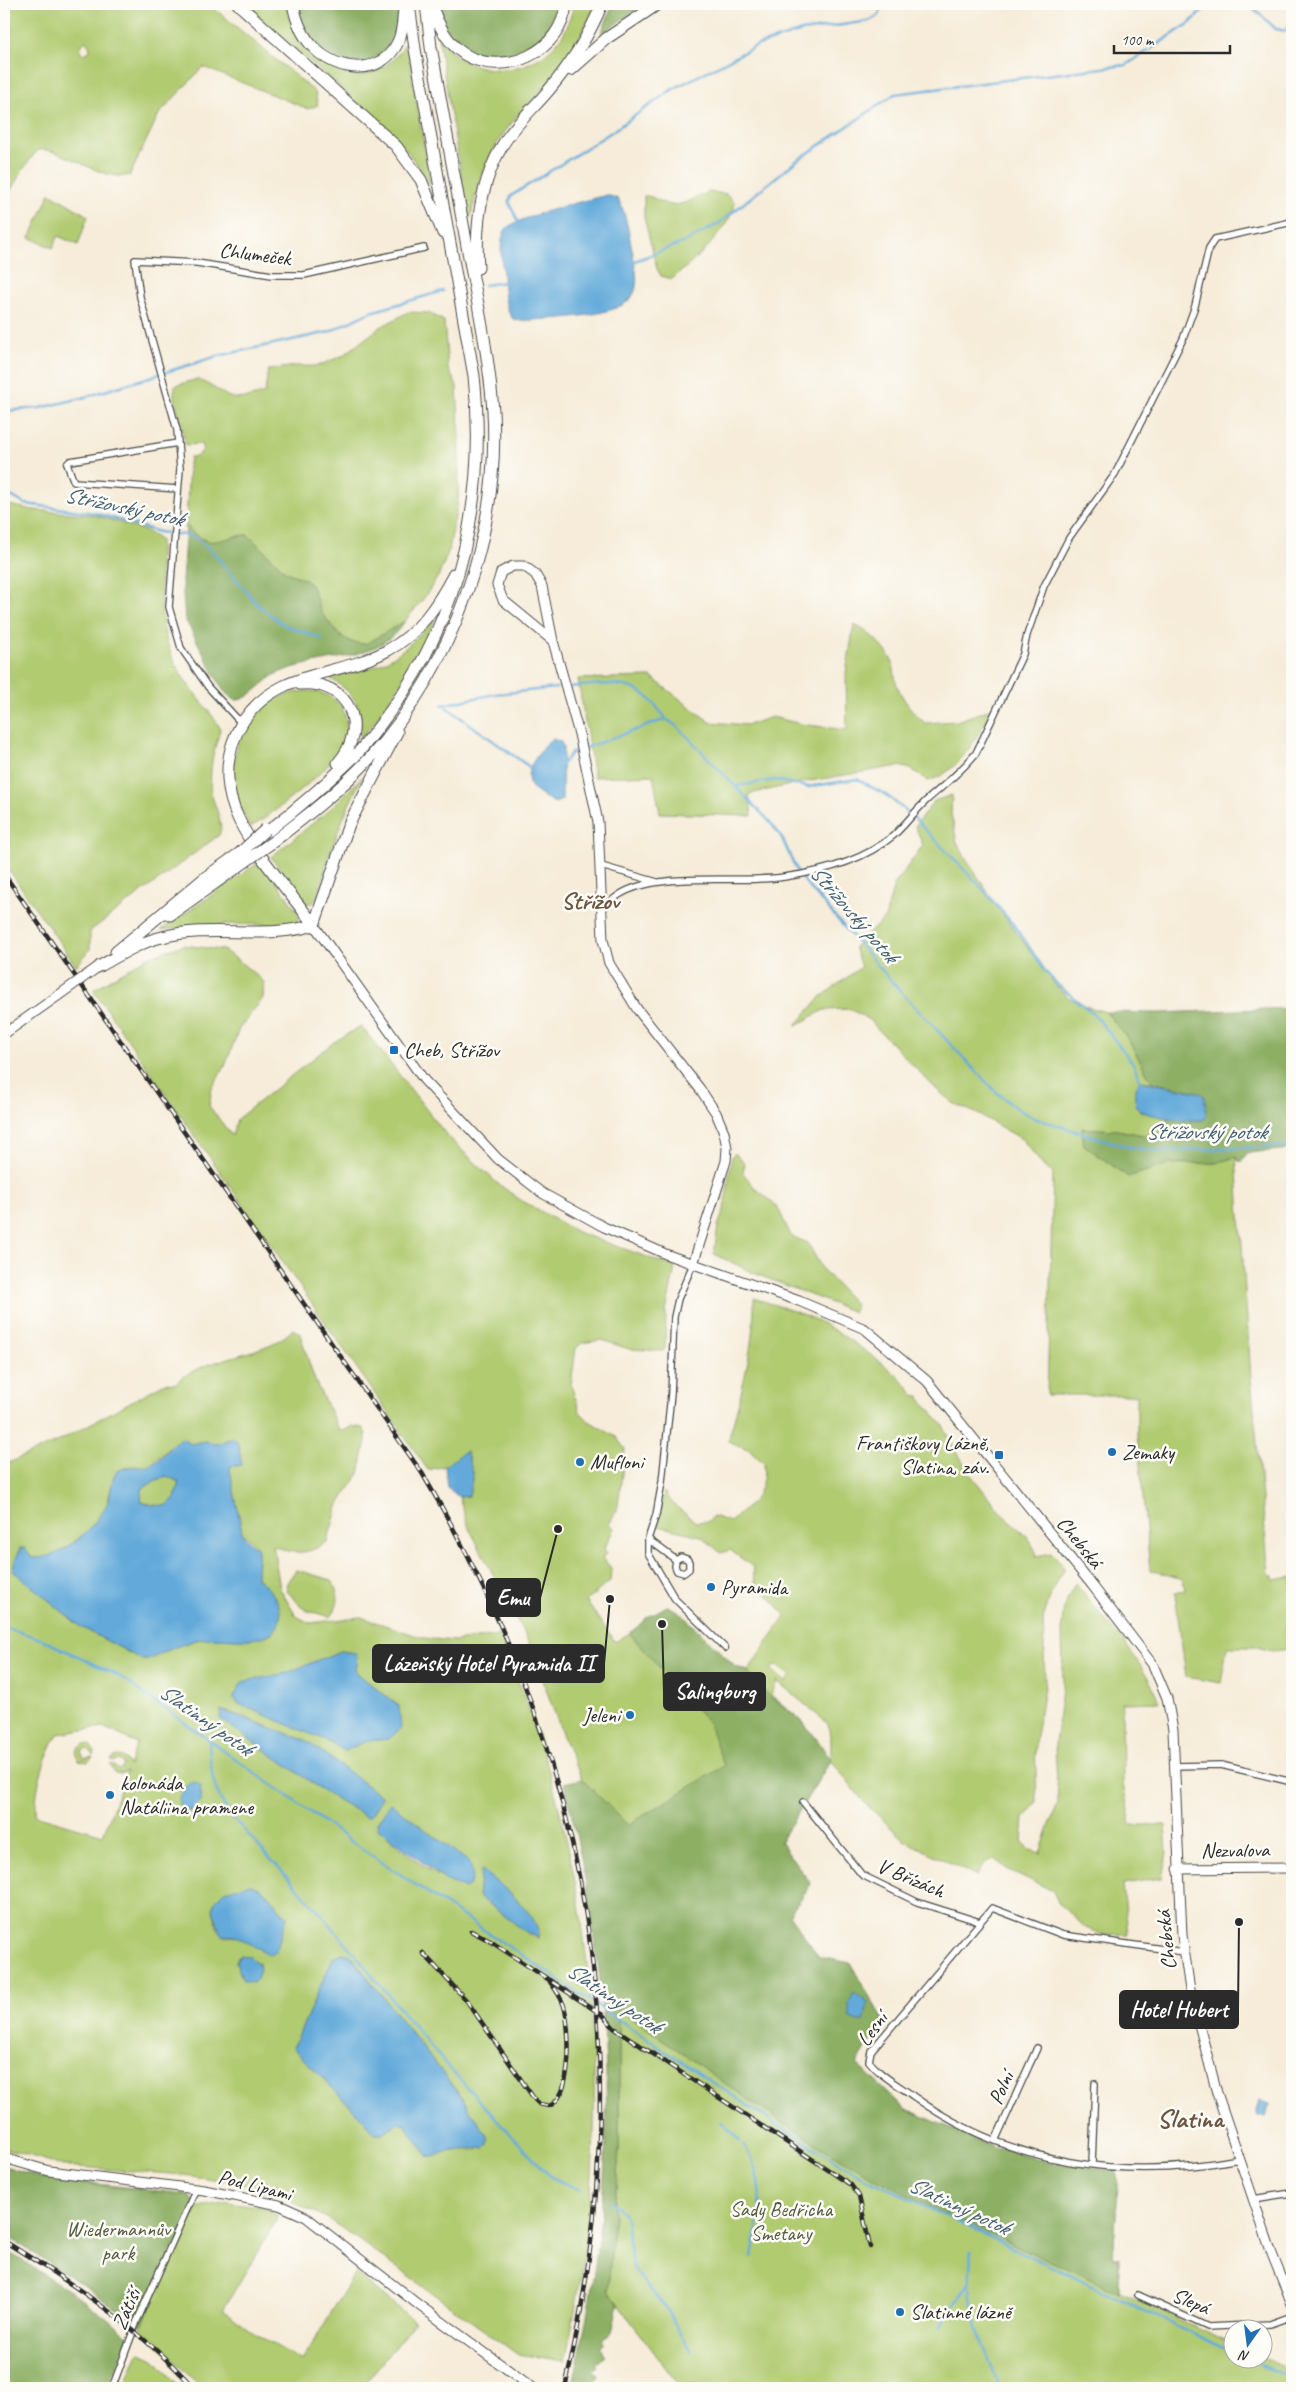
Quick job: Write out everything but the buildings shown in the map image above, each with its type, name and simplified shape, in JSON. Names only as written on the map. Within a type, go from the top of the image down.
[{"type":"highway","points":[[238,4],[396,146],[421,180],[452,255]]},
{"type":"highway","points":[[292,4],[301,30],[314,48],[332,62],[356,68],[375,65],[392,52],[399,41],[403,26],[404,4]]},
{"type":"highway","points":[[99,966],[206,877],[243,857],[357,754],[407,689],[428,652],[446,611],[463,558],[476,483],[478,410],[469,344],[415,48],[409,4]]},
{"type":"highway","points":[[314,925],[349,824],[416,697],[440,656],[459,615],[484,529],[490,485],[493,432],[489,374],[482,324],[431,47],[426,4]]},
{"type":"highway","points":[[431,4],[443,33],[453,45],[471,57],[496,64],[525,59],[544,47],[559,28],[566,4]]},
{"type":"highway","points":[[482,324],[477,246],[483,188],[502,145],[548,92],[588,35],[602,4]]},
{"type":"highway","points":[[548,92],[608,38],[658,4]]},
{"type":"highway","points":[[314,925],[250,838],[234,809],[228,784],[228,764],[233,740],[241,723],[254,707],[270,694],[300,680],[358,664],[400,643],[420,625],[434,608],[463,558]]},
{"type":"highway","points":[[269,834],[336,765],[349,749],[353,734],[352,716],[348,707],[338,694],[330,689],[321,685],[303,684],[270,694]]},
{"type":"highway","points":[[269,834],[329,799],[388,736],[416,697]]},
{"type":"highway","points":[[99,966],[145,942],[163,936],[222,931],[300,929],[314,925]]},
{"type":"street","points":[[602,909],[620,894],[634,888],[659,883],[718,878],[783,878],[849,862],[892,836],[965,767],[976,753],[1023,654],[1027,635],[1044,586],[1052,570],[1069,538],[1115,474],[1183,339],[1195,306],[1209,248],[1215,239],[1292,222]]},
{"type":"street","name":"Chlumeček","points":[[178,443],[144,314],[135,260],[197,263],[284,276],[304,275],[424,248]]},
{"type":"street","points":[[178,489],[74,482],[67,464],[70,461],[178,443],[180,469],[169,607],[181,648],[208,687],[241,723]]},
{"type":"street","points":[[553,641],[503,600],[498,586],[501,572],[513,566],[524,566],[535,574],[542,586],[553,641],[579,734],[582,756],[598,822],[603,940],[609,963],[637,1009],[700,1089],[716,1113],[724,1132],[726,1161],[674,1316],[671,1394],[662,1482],[656,1515],[648,1539],[648,1553],[675,1599],[725,1648]]},
{"type":"street","points":[[600,866],[659,883]]},
{"type":"street","name":"Chebská","points":[[314,925],[424,1080],[498,1159],[542,1193],[604,1227],[693,1264],[799,1301],[865,1329],[927,1381],[1092,1585],[1152,1665],[1167,1698],[1172,1730],[1178,1869],[1184,1952],[1190,1990],[1217,2093],[1238,2159],[1292,2304]]},
{"type":"street","points":[[4,1034],[99,966]]},
{"type":"street","points":[[648,1539],[676,1560]]},
{"type":"street","points":[[1174,1766],[1220,1765],[1292,1782]]},
{"type":"street","name":"V Břízách","points":[[803,1802],[862,1874],[917,1902],[980,1922]]},
{"type":"street","name":"Nezvalova","points":[[1178,1869],[1292,1868]]},
{"type":"street","name":"Lesní","points":[[1184,1952],[1064,1935],[992,1908],[871,2051],[868,2061],[879,2072],[933,2110],[995,2141],[1053,2160],[1092,2165],[1150,2168],[1216,2163],[1238,2159]]},
{"type":"street","name":"Polní","points":[[995,2141],[1037,2048]]},
{"type":"street","points":[[1092,2165],[1095,2084]]},
{"type":"street","name":"Pod Lipami","points":[[4,2158],[49,2171],[196,2189],[279,2205],[306,2217],[420,2306],[533,2388]]},
{"type":"street","name":"Zátiší","points":[[112,2388],[138,2321],[196,2189]]},
{"type":"street","points":[[1254,2199],[1292,2193]]},
{"type":"street","name":"Slepá","points":[[1138,2295],[1208,2327],[1270,2324],[1292,2316]]},
{"type":"green space","points":[[4,4],[209,4],[315,92],[318,105],[308,109],[203,67],[159,114],[130,175],[107,174],[59,153],[38,150],[19,176],[4,204]],"holes":[[[86,40],[90,48],[89,52],[81,54],[80,47]]]},
{"type":"green space","points":[[244,4],[286,4],[293,25],[304,44],[318,59],[335,70],[353,75],[371,73],[389,63],[407,44],[431,186],[408,152],[387,128]]},
{"type":"green space","points":[[297,4],[397,4],[397,23],[393,39],[385,51],[374,59],[361,63],[347,62],[332,56],[313,41],[304,26]]},
{"type":"green space","points":[[436,4],[562,4],[556,23],[545,41],[533,51],[519,57],[504,59],[474,52],[460,44],[446,29]]},
{"type":"green space","points":[[573,4],[595,4],[578,40],[562,66],[511,124],[498,142],[481,178],[471,217],[468,217],[438,37],[459,58],[481,67],[499,69],[517,67],[533,61],[548,52],[560,39],[569,23]]},
{"type":"green space","points":[[613,4],[645,4],[601,34]]},
{"type":"green space","points":[[708,192],[727,194],[735,203],[726,224],[710,245],[672,279],[661,276],[657,269],[644,217],[644,196],[666,204],[677,205]]},
{"type":"green space","points":[[50,193],[88,216],[78,245],[58,236],[53,248],[30,238]]},
{"type":"green space","points":[[408,312],[429,313],[444,321],[448,369],[457,386],[460,443],[458,500],[449,550],[439,575],[424,598],[405,621],[365,644],[354,643],[340,636],[322,614],[312,587],[306,580],[286,572],[248,535],[235,536],[222,542],[210,542],[192,533],[186,525],[190,457],[196,457],[203,450],[201,444],[186,445],[174,394],[175,386],[197,379],[235,398],[252,397],[265,393],[268,370],[296,366],[318,366],[344,355],[379,328]]},
{"type":"green space","points":[[4,504],[33,510],[95,515],[146,531],[160,540],[160,588],[165,635],[176,665],[220,728],[211,766],[211,791],[221,825],[219,835],[90,931],[90,950],[76,966],[4,863]]},
{"type":"green space","points":[[186,525],[194,534],[208,541],[248,535],[286,572],[306,580],[312,587],[322,614],[340,636],[353,643],[365,644],[405,621],[393,635],[379,645],[363,652],[310,663],[276,674],[243,699],[233,699],[223,690],[185,619],[182,581]]},
{"type":"green space","points":[[438,613],[404,679],[360,740],[361,720],[357,704],[347,691],[331,679],[374,667],[395,655],[413,641]]},
{"type":"green space","points":[[854,625],[869,634],[888,654],[892,662],[899,691],[916,715],[925,723],[957,721],[993,708],[967,752],[940,776],[928,781],[911,769],[899,766],[804,782],[749,794],[752,816],[660,813],[653,775],[594,777],[578,679],[651,677],[710,722],[748,725],[772,717],[801,724],[847,730],[846,673]]},
{"type":"green space","points":[[304,691],[326,695],[340,705],[347,724],[345,742],[337,755],[315,778],[271,814],[250,827],[237,799],[233,777],[234,759],[239,742],[246,727],[270,703],[286,695]]},
{"type":"green space","points":[[362,777],[335,839],[319,893],[313,903],[305,903],[271,857],[328,811]]},
{"type":"green space","points":[[952,795],[951,814],[957,842],[994,902],[1057,987],[1069,998],[1085,1006],[1106,1012],[1126,1036],[1152,1082],[1140,1081],[1146,1113],[1168,1118],[1165,1124],[1148,1136],[1117,1130],[1082,1128],[1084,1145],[1128,1176],[1170,1164],[1216,1163],[1236,1157],[1251,1378],[1269,1575],[1273,1576],[1273,1580],[1292,1577],[1292,1649],[1272,1651],[1257,1647],[1227,1647],[1221,1683],[1186,1677],[1175,1593],[1185,1590],[1183,1579],[1150,1570],[1137,1434],[1137,1395],[1047,1395],[1053,1173],[1044,1167],[1022,1139],[978,1114],[953,1103],[935,1088],[869,1020],[850,1009],[824,1010],[795,1026],[821,997],[861,967],[854,947],[885,918],[894,885],[923,845],[915,826],[934,801]]},
{"type":"green space","points":[[261,861],[300,915],[297,923],[291,925],[228,924],[161,930]]},
{"type":"green space","name":"Sady Bedřicha Smetany","points":[[183,945],[223,950],[264,982],[263,998],[239,1029],[225,1066],[212,1088],[209,1106],[232,1136],[237,1119],[334,1042],[361,1026],[448,1137],[497,1183],[519,1199],[577,1232],[675,1267],[666,1312],[665,1349],[663,1351],[629,1349],[602,1340],[582,1343],[576,1348],[571,1385],[580,1412],[589,1421],[616,1437],[625,1449],[618,1506],[609,1525],[614,1528],[604,1549],[607,1553],[602,1557],[611,1568],[610,1581],[586,1601],[615,1642],[667,1606],[678,1611],[736,1667],[748,1671],[786,1615],[755,1582],[753,1567],[730,1550],[721,1553],[701,1536],[658,1526],[664,1492],[674,1505],[696,1522],[709,1521],[713,1516],[730,1522],[756,1498],[759,1491],[764,1464],[750,1450],[728,1441],[750,1352],[754,1298],[801,1314],[825,1325],[870,1354],[898,1377],[913,1395],[920,1396],[942,1424],[967,1470],[1002,1514],[1028,1537],[1036,1552],[1036,1556],[1052,1553],[1065,1569],[1053,1588],[1043,1619],[1045,1682],[1035,1742],[1037,1802],[1024,1818],[1022,1841],[1027,1849],[1040,1853],[1058,1802],[1055,1745],[1063,1681],[1062,1625],[1064,1606],[1075,1583],[1134,1656],[1153,1687],[1159,1702],[1122,1703],[1123,1784],[1131,1825],[1165,1825],[1167,1852],[1162,1878],[1123,1884],[1128,1934],[1103,1935],[1086,1928],[1059,1904],[1053,1891],[1007,1869],[994,1859],[983,1865],[977,1876],[905,1841],[863,1801],[831,1760],[780,1842],[811,1884],[789,1915],[819,1957],[850,1963],[883,2020],[857,2064],[904,2108],[997,2149],[1007,2149],[1050,2163],[1116,2171],[1118,2185],[1113,2258],[1119,2258],[1119,2292],[1224,2340],[1224,2370],[1274,2370],[1274,2363],[1292,2371],[1292,2388],[681,2388],[608,2291],[619,2150],[619,2029],[583,1826],[582,1779],[566,1744],[530,1645],[469,1528],[459,1497],[469,1496],[473,1473],[466,1451],[445,1466],[428,1470],[93,990],[148,957]],"holes":[[[776,1665],[791,1676],[786,1682],[771,1669]],[[777,1681],[828,1724],[831,1759],[803,1722],[771,1695]]]},
{"type":"green space","points":[[1292,1008],[1292,1149],[1247,1153],[1240,1163],[1236,1157],[1216,1163],[1170,1164],[1128,1177],[1084,1145],[1082,1128],[1117,1130],[1148,1136],[1165,1124],[1168,1118],[1203,1120],[1198,1092],[1152,1082],[1126,1036],[1106,1012],[1158,1013]]},
{"type":"green space","points":[[735,1153],[744,1163],[743,1173],[755,1188],[777,1206],[791,1236],[808,1243],[822,1269],[856,1305],[854,1312],[756,1274],[714,1254],[718,1226],[724,1210],[732,1156]]},
{"type":"green space","points":[[293,1329],[300,1334],[315,1381],[338,1428],[343,1431],[353,1426],[363,1428],[366,1434],[359,1474],[339,1504],[327,1542],[314,1549],[301,1552],[287,1551],[273,1545],[280,1589],[296,1616],[310,1623],[361,1617],[423,1638],[455,1641],[499,1635],[526,1700],[548,1767],[566,1836],[579,1906],[588,1977],[593,2048],[594,2119],[591,2189],[581,2275],[565,2361],[517,2354],[329,2219],[284,2197],[236,2182],[184,2175],[65,2166],[4,2148],[4,1465],[59,1441],[165,1383],[175,1384],[201,1367],[253,1351],[283,1338]],"holes":[[[231,1438],[239,1466],[231,1466],[230,1470],[242,1532],[256,1546],[258,1558],[257,1578],[272,1594],[277,1604],[279,1616],[277,1627],[271,1634],[248,1639],[200,1639],[173,1648],[151,1659],[143,1660],[81,1627],[12,1570],[20,1548],[32,1558],[51,1557],[58,1554],[88,1531],[107,1505],[114,1475],[128,1466],[149,1466],[171,1445],[186,1440],[191,1444],[205,1441],[217,1444]],[[340,1651],[355,1653],[357,1657],[355,1669],[358,1674],[399,1706],[389,1739],[366,1741],[345,1751],[325,1740],[235,1702],[242,1682],[287,1673]],[[227,1711],[307,1741],[382,1797],[371,1815],[367,1816],[331,1796],[263,1748]],[[103,1727],[137,1743],[129,1766],[126,1760],[119,1756],[111,1760],[113,1762],[118,1760],[123,1763],[119,1770],[112,1764],[110,1765],[115,1773],[120,1774],[127,1771],[103,1835],[35,1815],[41,1773],[48,1753],[58,1734]],[[378,1828],[453,1883],[423,1866]],[[262,1889],[284,1913],[265,1953],[247,1940],[231,1936],[226,1937],[218,1931],[213,1910]],[[505,1889],[532,1918],[539,1938],[529,1934],[478,1896],[479,1890]],[[342,1953],[350,1955],[460,2095],[469,2110],[478,2150],[451,2150],[433,2157],[428,2156],[405,2125],[399,2123],[383,2133],[374,2133],[365,2121],[293,2048],[333,1958]],[[238,1957],[259,1963],[260,1970],[256,1980],[243,1981],[236,1962]]]},
{"type":"green space","points":[[167,1476],[179,1482],[175,1498],[166,1506],[152,1505],[141,1501],[142,1489],[154,1481]]},
{"type":"green space","points":[[296,1570],[332,1580],[338,1602],[331,1617],[305,1610],[286,1590],[288,1581]]},
{"type":"green space","points":[[667,1606],[678,1611],[736,1667],[748,1671],[759,1686],[806,1726],[831,1759],[780,1842],[811,1884],[789,1915],[819,1957],[850,1963],[883,2020],[857,2064],[904,2108],[997,2149],[1007,2149],[1050,2163],[1116,2171],[1118,2185],[1113,2258],[1119,2258],[1119,2292],[947,2214],[846,2162],[758,2107],[617,2008],[619,2029],[619,2150],[608,2291],[618,2303],[612,2333],[602,2340],[604,2343],[599,2346],[606,2355],[596,2364],[598,2367],[593,2371],[599,2378],[589,2385],[591,2388],[572,2388],[588,2310],[599,2234],[605,2159],[606,2085],[603,2011],[594,1936],[582,1861],[564,1783],[582,1779],[628,1825],[724,1766],[708,1722],[630,1634],[646,1618]]},
{"type":"green space","points":[[84,1744],[90,1745],[94,1751],[93,1755],[87,1749],[81,1751],[84,1758],[93,1757],[88,1762],[79,1760],[76,1755],[77,1749]]},
{"type":"green space","points":[[4,2166],[43,2178],[182,2193],[189,2196],[198,2207],[229,2202],[264,2207],[278,2217],[223,2310],[254,2333],[302,2361],[355,2273],[415,2322],[361,2388],[202,2388],[141,2329],[142,2325],[138,2326],[88,2288],[4,2234]]},
{"type":"green space","name":"Wiedermannův park","points":[[4,2166],[43,2178],[189,2196],[198,2207],[174,2247],[143,2324],[138,2326],[88,2288],[4,2234]]},
{"type":"green space","name":"Wiedermannův park","points":[[4,2249],[81,2298],[129,2336],[107,2388],[4,2388]]},
{"type":"green space","points":[[139,2352],[156,2360],[180,2388],[122,2388]]},
{"type":"water","points":[[607,195],[618,199],[626,219],[636,275],[633,295],[626,303],[599,313],[521,321],[513,319],[505,298],[501,257],[502,239],[506,229],[537,214]]},
{"type":"water","points":[[553,739],[561,742],[563,746],[562,800],[555,803],[534,790],[528,779],[531,765],[546,744]]},
{"type":"water","points":[[1140,1081],[1198,1092],[1204,1096],[1207,1114],[1203,1120],[1187,1120],[1163,1117],[1140,1111],[1136,1104],[1135,1096],[1136,1088]]},
{"type":"water","points":[[183,1438],[191,1444],[205,1441],[217,1444],[234,1438],[238,1444],[242,1465],[231,1466],[230,1470],[242,1532],[245,1538],[258,1549],[257,1578],[277,1601],[280,1619],[276,1629],[268,1635],[258,1638],[200,1639],[173,1648],[151,1659],[143,1660],[81,1627],[12,1570],[20,1548],[25,1548],[32,1558],[43,1557],[55,1554],[75,1542],[100,1516],[106,1506],[116,1472],[128,1467],[144,1467],[153,1464],[178,1440]],"holes":[[[167,1476],[179,1482],[175,1498],[166,1506],[152,1505],[141,1501],[142,1489],[154,1481]]]},
{"type":"water","points":[[466,1451],[473,1473],[469,1496],[459,1497],[447,1487],[445,1466]]},
{"type":"water","points":[[340,1651],[355,1653],[357,1657],[355,1669],[358,1674],[399,1706],[401,1728],[389,1739],[366,1741],[345,1751],[325,1740],[243,1706],[233,1699],[242,1682],[287,1673]]},
{"type":"water","points":[[221,1710],[307,1741],[382,1797],[371,1815],[367,1817],[331,1796],[220,1719]]},
{"type":"water","points":[[195,1782],[201,1786],[200,1801],[191,1811],[181,1809],[178,1800],[187,1785]]},
{"type":"water","points":[[390,1803],[470,1863],[472,1877],[466,1889],[445,1880],[378,1828],[377,1823]]},
{"type":"water","points":[[481,1870],[526,1909],[538,1929],[539,1938],[529,1934],[478,1896]]},
{"type":"water","points":[[249,1884],[262,1889],[287,1917],[276,1951],[270,1955],[236,1936],[221,1935],[213,1910],[214,1902],[225,1891]]},
{"type":"water","points":[[342,1953],[350,1955],[460,2095],[488,2137],[488,2144],[484,2148],[451,2150],[433,2157],[428,2156],[405,2125],[399,2123],[383,2133],[374,2133],[365,2121],[293,2048],[333,1958]]},
{"type":"water","points":[[240,1956],[250,1957],[259,1964],[259,1974],[253,1983],[243,1981],[236,1962]]},
{"type":"water","points":[[854,1992],[868,2003],[864,2021],[857,2021],[849,2017],[849,2003]]},
{"type":"water","points":[[1260,2100],[1269,2103],[1266,2117],[1256,2115]]},
{"type":"waterway","points":[[519,224],[509,202],[511,196],[613,131],[673,89],[758,45],[802,31],[869,21],[879,15],[882,4]]},
{"type":"waterway","points":[[632,262],[685,242],[718,224],[795,162],[895,94],[1126,65],[1190,23],[1209,4]]},
{"type":"waterway","points":[[1249,4],[1276,29],[1286,31],[1292,18]]},
{"type":"waterway","points":[[484,285],[505,282]]},
{"type":"waterway","points":[[4,411],[40,408],[82,398],[218,356],[329,332],[368,313],[443,291]]},
{"type":"waterway","name":"Střížovský potok","points":[[4,492],[25,504],[95,513],[159,532],[193,536],[210,549],[259,606],[284,625],[323,639]]},
{"type":"waterway","points":[[570,687],[599,684],[628,687],[648,697],[666,719]]},
{"type":"waterway","points":[[442,705],[495,694],[557,688]]},
{"type":"waterway","name":"Střížovský potok","points":[[446,707],[531,768]]},
{"type":"waterway","name":"Střížovský potok","points":[[585,748],[666,719],[678,727],[769,821],[781,836],[798,873],[902,993],[994,1090],[1016,1108],[1034,1118],[1128,1147],[1161,1151],[1292,1146]]},
{"type":"waterway","name":"Střížovský potok","points":[[562,765],[571,753],[580,750]]},
{"type":"waterway","points":[[737,786],[775,780],[808,787],[857,779],[886,795],[912,816],[980,886],[1018,930],[1045,971],[1059,986],[1094,1014],[1133,1063],[1140,1081]]},
{"type":"waterway","name":"Slatinný potok","points":[[4,1627],[41,1639],[119,1676],[359,1847],[768,2119],[857,2174],[1224,2348]]},
{"type":"waterway","points":[[209,1740],[213,1780],[219,1797],[231,1816],[319,1911],[444,2062],[538,2164],[551,2177],[580,2190]]},
{"type":"waterway","points":[[721,2122],[740,2141]]},
{"type":"waterway","points":[[744,2145],[752,2159],[759,2187],[760,2200],[752,2257]]},
{"type":"waterway","points":[[611,2201],[618,2207],[626,2219],[633,2269],[665,2307],[691,2351]]},
{"type":"waterway","points":[[972,2252],[970,2284],[974,2317],[999,2388]]},
{"type":"waterway","points":[[940,2326],[970,2282]]},
{"type":"waterway","name":"Slatinný potok","points":[[1272,2370],[1292,2378]]},
{"type":"railway","points":[[4,874],[422,1473],[480,1582],[527,1692],[562,1803],[586,1916],[598,2031],[599,2148],[588,2267],[565,2388]]},
{"type":"railway","points":[[471,1931],[490,1941],[604,2016],[614,2028],[851,2185],[859,2196],[870,2247]]},
{"type":"railway","points":[[423,1953],[467,2001],[535,2100],[539,2104],[549,2106],[557,2100],[563,2089],[568,2060],[568,2029],[564,2006],[550,1982]]},
{"type":"railway","points":[[4,2241],[80,2290],[128,2326],[173,2366],[194,2388]]},
{"type":"place","name":"Cheb, Střížov","points":[[394,1050]]},
{"type":"place","name":"Zemaky","points":[[1112,1452]]},
{"type":"place","name":"Františkovy Lázně, Slatina, záv.","points":[[999,1455]]},
{"type":"place","name":"Mufloni","points":[[580,1462]]},
{"type":"place","name":"Emu","points":[[558,1529]]},
{"type":"place","name":"Pyramida","points":[[711,1587]]},
{"type":"place","name":"Lázeňský Hotel Pyramida II","points":[[610,1599]]},
{"type":"place","name":"Salingburg","points":[[662,1624]]},
{"type":"place","name":"Jeleni","points":[[630,1715]]},
{"type":"place","name":"kolonáda Natáliina pramene","points":[[110,1795]]},
{"type":"place","name":"Hotel Hubert","points":[[1239,1922]]},
{"type":"place","name":"Slatinné lázně","points":[[900,2312]]},
{"type":"district","name":"Střížov","points":[[590,901]]},
{"type":"district","name":"Slatina","points":[[1190,2118]]}]
